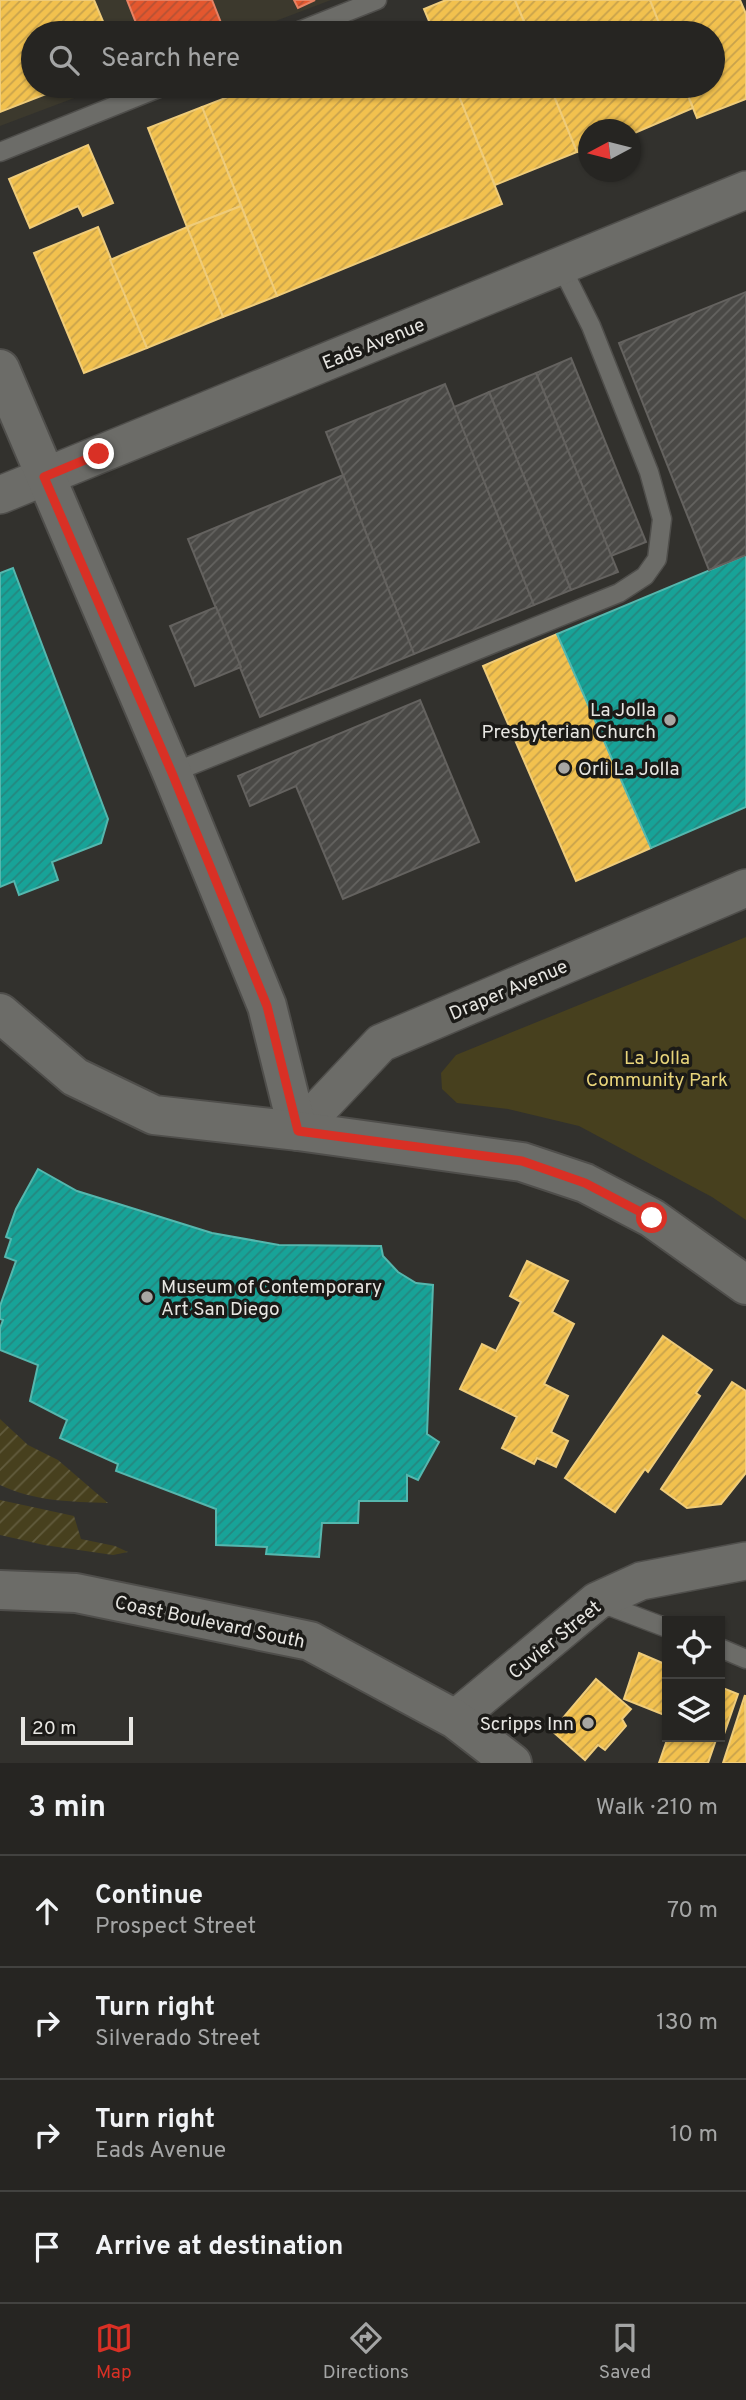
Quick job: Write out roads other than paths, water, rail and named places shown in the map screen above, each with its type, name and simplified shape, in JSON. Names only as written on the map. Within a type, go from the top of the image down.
[{"type":"street","name":"Eads Avenue","points":[[0,495],[746,190]]},
{"type":"street","points":[[0,369],[172,773],[267,1006],[298,1131]]},
{"type":"street","name":"Draper Avenue","points":[[298,1131],[381,1043],[746,888]]},
{"type":"street","points":[[0,1013],[75,1077],[154,1115],[522,1161],[585,1183],[652,1218],[746,1285]]},
{"type":"street","name":"Cuvier Street","points":[[455,1719],[597,1601],[641,1581],[746,1561]]},
{"type":"street","name":"Coast Boulevard South","points":[[0,1590],[76,1593],[310,1641],[455,1719],[512,1763]]},
{"type":"lane","points":[[324,21],[377,0]]},
{"type":"lane","points":[[0,152],[133,98]]},
{"type":"lane","points":[[172,773],[619,593],[645,576],[657,559],[662,519],[649,472],[591,326],[561,266]]},
{"type":"lane","points":[[597,1601],[662,1626]]},
{"type":"lane","points":[[725,1650],[746,1659]]},
{"type":"place","name":"La Jolla Presbyterian Church","points":[[670,720]]},
{"type":"place","name":"Orli La Jolla","points":[[564,768]]},
{"type":"place","name":"Museum of Contemporary Art San Diego","points":[[147,1297]]},
{"type":"place","name":"Scripps Inn","points":[[588,1723]]},
{"type":"park label","name":"La Jolla Community Park","points":[[657,1068]]}]
